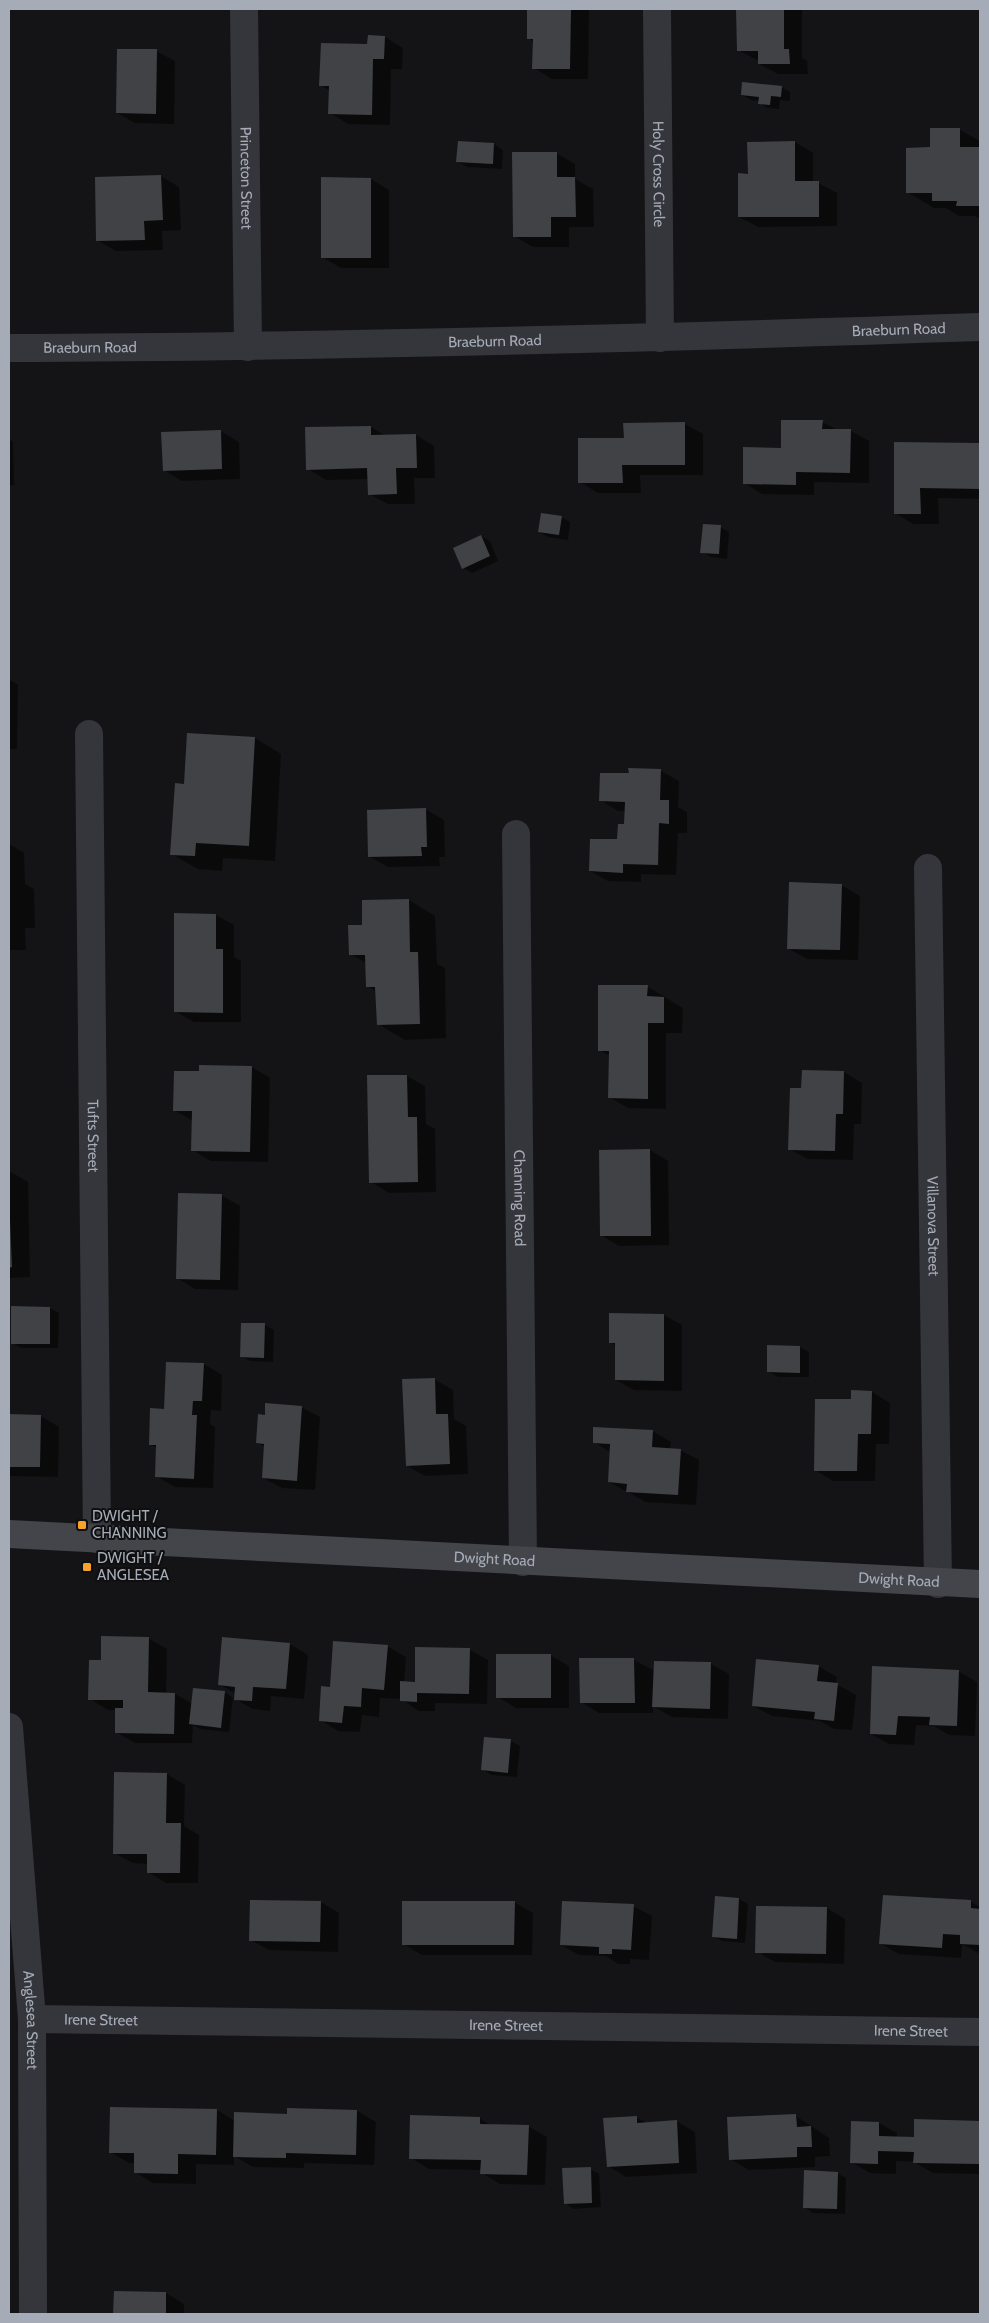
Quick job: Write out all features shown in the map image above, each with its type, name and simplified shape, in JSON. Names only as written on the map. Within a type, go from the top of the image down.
[{"type":"main road","name":"Dwight Road","points":[[9,1534],[938,1584],[980,1584]]},
{"type":"street","name":"Princeton Street","points":[[244,9],[248,347]]},
{"type":"street","name":"Holy Cross Circle","points":[[657,9],[660,338]]},
{"type":"street","name":"Braeburn Road","points":[[9,348],[248,347],[660,338],[980,327]]},
{"type":"street","name":"Tufts Street","points":[[89,734],[97,1540]]},
{"type":"street","name":"Channing Road","points":[[516,834],[523,1562]]},
{"type":"street","name":"Villanova Street","points":[[928,868],[938,1584]]},
{"type":"street","name":"Anglesea Street","points":[[9,1727],[32,2019],[33,2314]]},
{"type":"street","name":"Irene Street","points":[[32,2019],[980,2032]]},
{"type":"building","points":[[527,9],[571,9],[570,69],[532,69],[533,39],[527,39]]},
{"type":"building","points":[[736,9],[784,9],[784,49],[789,49],[790,64],[758,64],[758,51],[737,51]]},
{"type":"building","points":[[368,35],[385,36],[384,59],[373,59],[372,115],[328,114],[329,86],[319,86],[321,43],[367,44]]},
{"type":"building","points":[[117,49],[157,49],[156,114],[116,113]]},
{"type":"building","points":[[742,82],[782,86],[781,97],[771,96],[770,105],[758,104],[759,97],[741,95]]},
{"type":"building","points":[[930,128],[960,128],[960,147],[980,147],[980,206],[956,206],[957,201],[932,201],[932,193],[906,193],[906,148],[930,147]]},
{"type":"building","points":[[458,141],[494,143],[493,164],[456,162]]},
{"type":"building","points":[[795,141],[795,181],[819,181],[819,217],[738,217],[738,173],[748,174],[747,142]]},
{"type":"building","points":[[512,152],[557,152],[557,177],[575,177],[576,217],[551,217],[551,237],[513,237]]},
{"type":"building","points":[[161,175],[163,220],[144,221],[145,240],[96,241],[95,177]]},
{"type":"building","points":[[321,177],[371,178],[371,258],[321,258]]},
{"type":"building","points":[[781,420],[823,420],[822,429],[851,429],[850,473],[796,472],[796,485],[743,484],[743,447],[781,448]]},
{"type":"building","points":[[685,422],[685,465],[622,465],[623,483],[578,483],[578,438],[624,438],[623,423]]},
{"type":"building","points":[[371,426],[371,435],[416,434],[417,468],[396,468],[397,494],[368,495],[367,468],[306,470],[305,427]]},
{"type":"building","points":[[221,430],[222,469],[163,471],[161,432]]},
{"type":"building","points":[[894,442],[980,443],[980,489],[920,488],[921,514],[894,514]]},
{"type":"building","points":[[541,513],[562,516],[559,535],[538,532]]},
{"type":"building","points":[[703,524],[721,525],[719,554],[700,553]]},
{"type":"building","points":[[481,535],[490,556],[462,569],[453,548]]},
{"type":"building","points":[[187,733],[255,737],[249,846],[196,843],[195,856],[170,855],[175,783],[184,784]]},
{"type":"building","points":[[628,768],[661,769],[660,800],[669,800],[669,824],[659,823],[658,865],[623,864],[623,873],[589,871],[590,839],[617,839],[618,824],[624,824],[625,802],[599,801],[600,773],[629,773]]},
{"type":"building","points":[[426,808],[427,847],[421,847],[422,856],[368,857],[367,810]]},
{"type":"building","points":[[789,882],[842,884],[840,950],[787,949]]},
{"type":"building","points":[[409,899],[410,952],[418,952],[420,1024],[377,1025],[375,987],[366,987],[365,955],[349,955],[348,925],[362,925],[362,900]]},
{"type":"building","points":[[174,913],[216,914],[216,949],[223,949],[223,1013],[174,1012]]},
{"type":"building","points":[[598,985],[648,985],[647,996],[664,997],[664,1023],[648,1023],[648,1099],[608,1098],[609,1051],[598,1051]]},
{"type":"building","points":[[199,1065],[252,1066],[250,1152],[191,1151],[192,1111],[173,1111],[174,1071],[199,1071]]},
{"type":"building","points":[[802,1070],[844,1071],[843,1114],[836,1114],[835,1151],[788,1150],[790,1088],[801,1088]]},
{"type":"building","points":[[367,1075],[407,1075],[408,1117],[417,1117],[418,1182],[369,1183]]},
{"type":"building","points":[[650,1149],[651,1236],[600,1236],[599,1150]]},
{"type":"building","points":[[178,1193],[222,1194],[220,1280],[176,1279]]},
{"type":"building","points":[[9,1197],[12,1267],[9,1268]]},
{"type":"building","points":[[11,1306],[50,1307],[50,1344],[11,1344]]},
{"type":"building","points":[[609,1313],[664,1314],[664,1381],[615,1380],[615,1343],[609,1343]]},
{"type":"building","points":[[241,1323],[265,1323],[264,1358],[240,1357]]},
{"type":"building","points":[[767,1345],[800,1346],[800,1373],[767,1372]]},
{"type":"building","points":[[166,1362],[204,1363],[202,1401],[193,1401],[192,1415],[197,1415],[194,1479],[155,1477],[156,1445],[149,1445],[150,1408],[164,1409]]},
{"type":"building","points":[[435,1378],[436,1414],[448,1414],[450,1464],[406,1466],[402,1379]]},
{"type":"building","points":[[851,1390],[872,1391],[871,1434],[858,1434],[857,1471],[814,1471],[815,1399],[851,1399]]},
{"type":"building","points":[[265,1403],[302,1406],[297,1481],[262,1478],[264,1444],[256,1443],[258,1414],[265,1415]]},
{"type":"building","points":[[9,1414],[41,1415],[40,1467],[9,1467]]},
{"type":"building","points":[[593,1427],[653,1430],[652,1447],[681,1449],[678,1495],[626,1492],[627,1484],[608,1482],[610,1444],[593,1443]]},
{"type":"building","points":[[101,1636],[149,1637],[148,1692],[175,1693],[174,1734],[115,1733],[115,1708],[123,1708],[123,1700],[88,1700],[89,1660],[101,1660]]},
{"type":"building","points":[[222,1637],[290,1643],[286,1689],[253,1687],[252,1701],[234,1700],[235,1687],[218,1685]]},
{"type":"building","points":[[333,1641],[388,1645],[384,1690],[362,1688],[361,1707],[344,1706],[342,1723],[319,1721],[321,1686],[330,1687]]},
{"type":"building","points":[[415,1647],[470,1648],[469,1694],[417,1693],[417,1702],[400,1701],[400,1681],[415,1682]]},
{"type":"building","points":[[496,1654],[551,1654],[551,1698],[496,1698]]},
{"type":"building","points":[[579,1658],[634,1658],[635,1703],[580,1703]]},
{"type":"building","points":[[756,1659],[819,1665],[817,1681],[838,1683],[834,1721],[814,1719],[815,1712],[752,1706]]},
{"type":"building","points":[[654,1661],[711,1662],[710,1709],[652,1707]]},
{"type":"building","points":[[872,1666],[959,1670],[957,1726],[929,1725],[930,1717],[898,1716],[896,1735],[870,1734]]},
{"type":"building","points":[[193,1688],[225,1691],[221,1728],[189,1724]]},
{"type":"building","points":[[484,1737],[511,1739],[508,1773],[481,1770]]},
{"type":"building","points":[[114,1772],[167,1773],[166,1823],[181,1823],[180,1873],[147,1873],[147,1854],[113,1854]]},
{"type":"building","points":[[883,1895],[971,1900],[971,1908],[980,1909],[980,1945],[960,1944],[960,1935],[943,1934],[942,1948],[879,1944]]},
{"type":"building","points":[[715,1896],[739,1898],[737,1939],[712,1937]]},
{"type":"building","points":[[250,1900],[321,1901],[320,1942],[249,1941]]},
{"type":"building","points":[[402,1901],[515,1901],[514,1945],[402,1945]]},
{"type":"building","points":[[562,1901],[634,1904],[631,1950],[612,1949],[612,1954],[599,1954],[599,1947],[560,1945]]},
{"type":"building","points":[[756,1906],[827,1907],[826,1954],[755,1953]]},
{"type":"building","points":[[110,2107],[217,2109],[216,2155],[178,2154],[178,2174],[134,2173],[134,2153],[109,2153]]},
{"type":"building","points":[[287,2108],[357,2110],[356,2155],[286,2153],[286,2158],[233,2157],[234,2112],[287,2114]]},
{"type":"building","points":[[796,2114],[797,2127],[811,2126],[812,2147],[797,2147],[797,2157],[729,2160],[727,2117]]},
{"type":"building","points":[[410,2115],[480,2117],[480,2124],[529,2125],[527,2175],[480,2174],[481,2160],[409,2159]]},
{"type":"building","points":[[637,2116],[637,2123],[677,2120],[679,2163],[607,2167],[603,2118]]},
{"type":"building","points":[[914,2119],[980,2121],[980,2164],[913,2163],[914,2152],[878,2151],[878,2164],[850,2163],[851,2121],[879,2122],[879,2136],[914,2137]]},
{"type":"building","points":[[591,2167],[592,2203],[564,2204],[562,2168]]},
{"type":"building","points":[[804,2170],[838,2172],[837,2209],[803,2208]]},
{"type":"building","points":[[114,2291],[166,2292],[166,2314],[113,2314]]},
{"type":"place","name":"DWIGHT / CHANNING","points":[[82,1525]]},
{"type":"place","name":"DWIGHT / ANGLESEA","points":[[87,1567]]}]
